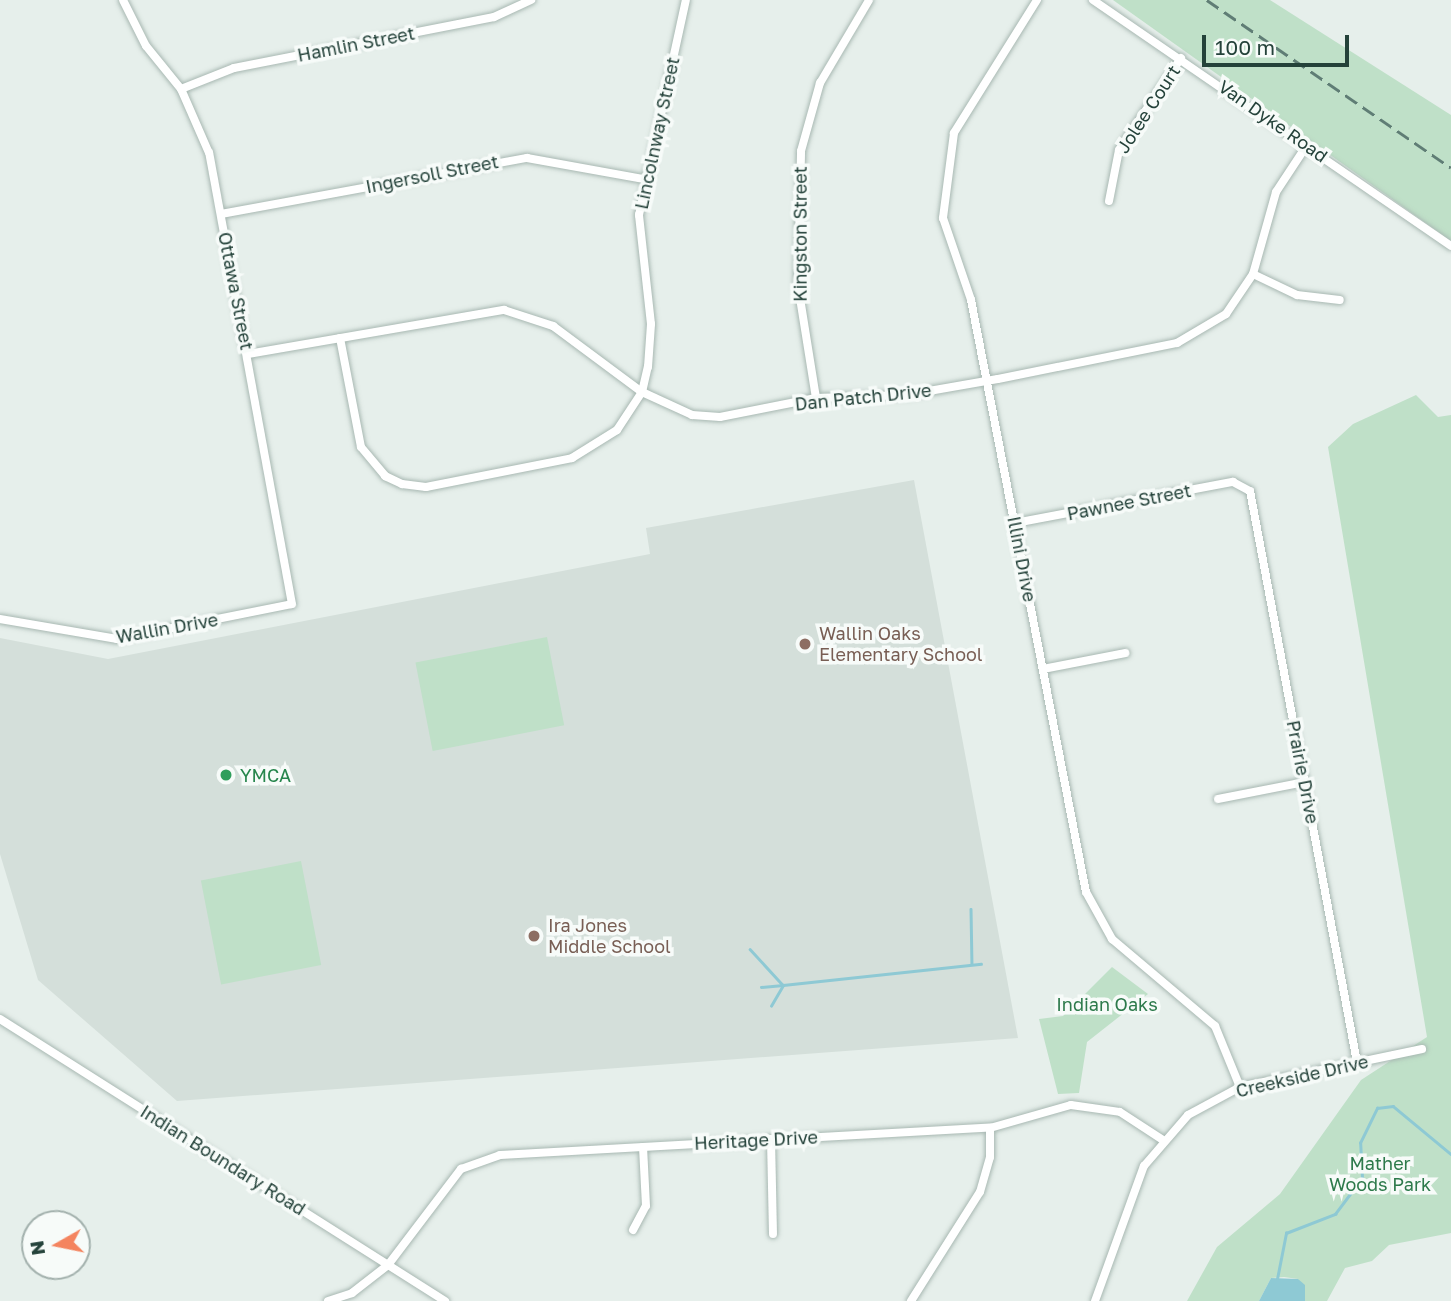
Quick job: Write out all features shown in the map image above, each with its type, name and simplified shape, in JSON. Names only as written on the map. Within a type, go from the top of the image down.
[{"type":"street","name":"Ottawa Street","points":[[123,0],[146,46],[181,89],[209,153],[292,604]]},
{"type":"street","name":"Hamlin Street","points":[[181,89],[234,68],[494,17],[531,0]]},
{"type":"street","name":"Lincolnway Street","points":[[642,392],[652,346],[639,251],[644,179],[686,0]]},
{"type":"street","name":"Kingston Street","points":[[816,398],[798,286],[801,151],[820,83],[869,0]]},
{"type":"street","name":"Illini Drive","points":[[1037,0],[965,112],[947,159],[943,218],[971,300],[1080,866],[1098,916],[1133,960],[1215,1026],[1240,1087]]},
{"type":"street","name":"Van Dyke Road","points":[[1093,0],[1451,246]]},
{"type":"street","name":"Jolee Court","points":[[1109,201],[1119,150],[1181,58]]},
{"type":"street","name":"Dan Patch Drive","points":[[248,354],[504,310],[552,326],[642,392],[692,415],[720,417],[816,398],[906,394],[987,381],[1177,343],[1226,314],[1253,274],[1276,192],[1307,145]]},
{"type":"street","name":"Ingersoll Street","points":[[221,214],[527,158],[644,179]]},
{"type":"street","points":[[1253,274],[1297,295],[1340,300]]},
{"type":"street","points":[[340,338],[361,447],[385,476],[402,484],[426,487],[572,458],[617,430],[642,392]]},
{"type":"street","name":"Pawnee Street","points":[[1015,523],[1244,484]]},
{"type":"street","name":"Prairie Drive","points":[[1244,484],[1305,782],[1357,1062]]},
{"type":"street","name":"Wallin Drive","points":[[0,619],[117,639],[292,604]]},
{"type":"street","points":[[1042,669],[1125,653]]},
{"type":"street","points":[[1217,799],[1305,782]]},
{"type":"street","name":"Indian Boundary Road","points":[[0,1019],[445,1301]]},
{"type":"street","name":"Creekside Drive","points":[[1095,1301],[1132,1189],[1163,1140],[1210,1100],[1240,1087],[1422,1049]]},
{"type":"street","name":"Heritage Drive","points":[[328,1301],[352,1293],[388,1265],[461,1169],[500,1155],[990,1128],[1044,1108],[1090,1106],[1120,1112],[1163,1140]]},
{"type":"street","points":[[911,1301],[980,1192],[990,1157],[990,1128]]},
{"type":"street","points":[[771,1139],[773,1234]]},
{"type":"street","points":[[633,1230],[646,1206],[643,1147]]},
{"type":"shaded area","points":[[914,480],[1018,1038],[177,1101],[38,980],[0,854],[0,638],[108,659],[650,554],[646,528]]},
{"type":"green space","points":[[1113,0],[1270,0],[1451,115],[1451,241]]},
{"type":"green space","name":"Mather Woods Park","points":[[1416,395],[1438,417],[1451,415],[1451,1233],[1389,1245],[1372,1261],[1345,1268],[1327,1301],[1305,1301],[1298,1279],[1284,1277],[1271,1278],[1259,1301],[1187,1301],[1217,1247],[1280,1194],[1361,1080],[1427,1037],[1328,447],[1353,424]]},
{"type":"green space","points":[[547,637],[564,725],[433,751],[415,663]]},
{"type":"green space","points":[[301,861],[321,965],[221,985],[201,880]]},
{"type":"green space","name":"Indian Oaks","points":[[1112,967],[1148,994],[1087,1042],[1079,1093],[1058,1094],[1039,1019],[1063,1016]]},
{"type":"water","points":[[1271,1278],[1298,1279],[1305,1285],[1305,1301],[1259,1301]]},
{"type":"waterway","points":[[971,909],[972,964]]},
{"type":"waterway","points":[[750,949],[783,985],[981,964]]},
{"type":"waterway","points":[[761,987],[783,985]]},
{"type":"waterway","points":[[771,1006],[783,985]]},
{"type":"waterway","points":[[1277,1279],[1286,1233],[1335,1214],[1362,1178],[1360,1143],[1377,1108],[1393,1106],[1451,1154]]},
{"type":"railway","points":[[1207,0],[1451,168]]},
{"type":"place","name":"Wallin Oaks Elementary School","points":[[805,644]]},
{"type":"place","name":"YMCA","points":[[226,775]]},
{"type":"place","name":"Ira Jones Middle School","points":[[534,936]]}]
